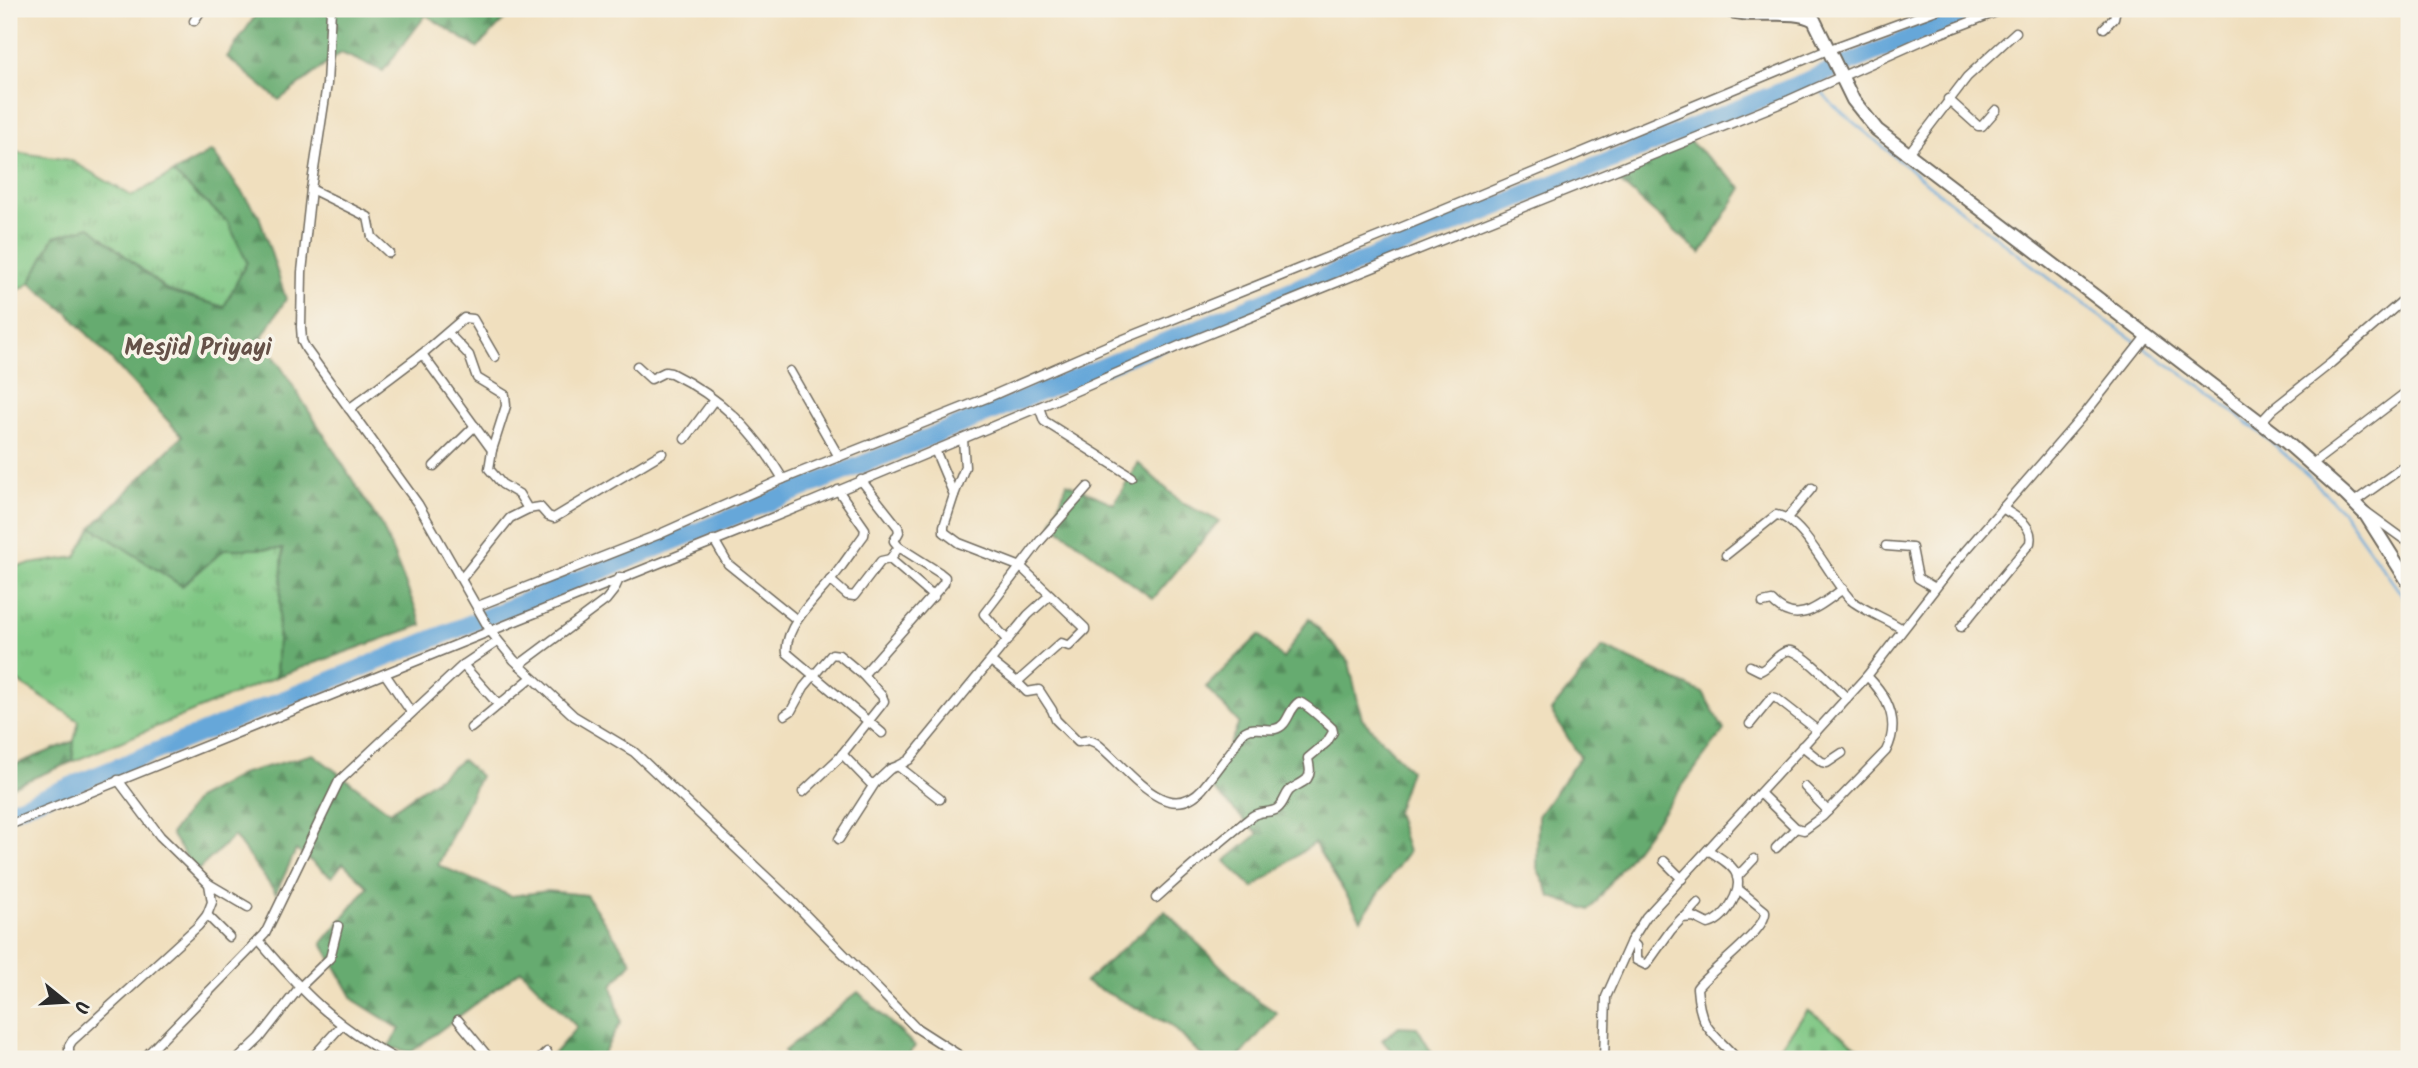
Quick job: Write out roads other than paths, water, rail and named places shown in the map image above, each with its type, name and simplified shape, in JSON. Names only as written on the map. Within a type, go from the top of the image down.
[{"type":"main road","points":[[1725,9],[1739,13],[1797,14],[1808,17],[1819,26],[1839,75],[1869,121],[1993,220],[2261,422],[2312,464],[2356,505],[2409,583]]},
{"type":"street","points":[[194,21],[202,9]]},
{"type":"street","points":[[331,9],[327,84],[310,188],[302,272],[302,341],[418,504],[497,642],[531,678],[574,716],[634,752],[794,903],[915,1027],[964,1059]]},
{"type":"street","points":[[479,607],[660,534],[783,479],[1939,9]]},
{"type":"street","points":[[9,825],[963,439],[1179,346],[1789,100],[1839,75],[2004,9]]},
{"type":"street","points":[[2104,28],[2114,18],[2116,9]]},
{"type":"street","points":[[1909,153],[1966,77],[2016,32]]},
{"type":"street","points":[[1948,99],[1978,126],[1982,126],[1996,110]]},
{"type":"street","points":[[310,188],[368,217],[372,237],[389,253]]},
{"type":"street","points":[[2261,422],[2409,295]]},
{"type":"street","points":[[349,410],[464,318],[473,319],[495,357]]},
{"type":"street","points":[[448,333],[469,355],[477,378],[505,395],[506,405],[489,469],[502,484],[519,494],[528,509]]},
{"type":"street","points":[[1604,1059],[1606,997],[1631,941],[1646,917],[1867,676],[1935,588],[2087,411],[2145,337]]},
{"type":"street","points":[[422,354],[492,450]]},
{"type":"street","points":[[637,366],[651,379],[665,372],[671,373],[739,419],[753,434],[783,479]]},
{"type":"street","points":[[790,371],[839,457]]},
{"type":"street","points":[[2312,464],[2409,390]]},
{"type":"street","points":[[685,439],[714,400]]},
{"type":"street","points":[[1039,407],[1044,421],[1131,476]]},
{"type":"street","points":[[434,466],[475,426]]},
{"type":"street","points":[[963,439],[965,467],[944,532],[959,543],[1021,567],[1085,630],[1069,646],[1061,643],[1017,682]]},
{"type":"street","points":[[935,450],[954,495]]},
{"type":"street","points":[[462,578],[510,518],[528,509],[540,507],[548,516],[554,518],[662,453]]},
{"type":"street","points":[[2409,463],[2356,505],[2409,542]]},
{"type":"street","points":[[861,480],[898,527],[899,532],[894,541],[899,547],[945,577],[934,597],[863,675]]},
{"type":"street","points":[[1009,641],[984,614],[1040,541],[1088,488]]},
{"type":"street","points":[[1787,519],[1812,488]]},
{"type":"street","points":[[838,490],[865,529],[830,580],[797,620],[788,640],[787,653],[882,733]]},
{"type":"street","points":[[1961,627],[2030,543],[2032,534],[2029,528],[2002,508]]},
{"type":"street","points":[[1726,555],[1776,514],[1787,519],[1831,571],[1851,600],[1887,618],[1902,629]]},
{"type":"street","points":[[714,540],[728,564],[797,620]]},
{"type":"street","points":[[1886,545],[1912,548],[1918,578],[1935,588]]},
{"type":"street","points":[[830,580],[847,595],[854,596],[881,561],[890,559],[899,547]]},
{"type":"street","points":[[890,559],[934,597]]},
{"type":"street","points":[[519,665],[606,600],[620,577]]},
{"type":"street","points":[[1763,603],[1772,601],[1783,611],[1799,615],[1810,611],[1843,589]]},
{"type":"street","points":[[839,839],[875,783],[890,769],[909,760],[1028,615],[1051,595]]},
{"type":"street","points":[[143,1059],[259,942],[272,922],[339,781],[463,665],[497,642]]},
{"type":"street","points":[[1750,666],[1760,671],[1784,652],[1791,650],[1801,654],[1847,698]]},
{"type":"street","points":[[785,715],[835,653],[863,675],[884,701],[842,754],[803,792]]},
{"type":"street","points":[[992,662],[1027,692],[1039,690],[1056,720],[1079,742],[1089,740],[1096,743],[1154,794],[1175,804],[1187,802],[1203,788],[1243,732],[1275,729],[1283,725],[1299,702],[1305,704],[1332,729],[1327,742],[1308,758],[1308,777],[1288,793],[1284,802],[1270,812],[1256,814],[1250,818],[1236,832],[1206,852],[1156,898]]},
{"type":"street","points":[[463,665],[498,704]]},
{"type":"street","points":[[385,674],[411,712]]},
{"type":"street","points":[[1760,793],[1796,828],[1804,830],[1828,811],[1886,751],[1893,734],[1891,708],[1880,689],[1867,676]]},
{"type":"street","points":[[471,728],[531,678]]},
{"type":"street","points":[[1750,724],[1772,697],[1817,730]]},
{"type":"street","points":[[1802,746],[1827,763],[1842,753]]},
{"type":"street","points":[[842,754],[869,782],[875,783]]},
{"type":"street","points":[[898,766],[940,799]]},
{"type":"street","points":[[118,780],[160,836],[209,884],[248,907]]},
{"type":"street","points":[[1805,787],[1828,811]]},
{"type":"street","points":[[1776,848],[1796,828]]},
{"type":"street","points":[[1686,916],[1708,924],[1714,923],[1727,910],[1738,889],[1735,871],[1708,850]]},
{"type":"street","points":[[1737,877],[1754,859]]},
{"type":"street","points":[[1664,861],[1682,879]]},
{"type":"street","points":[[69,1059],[69,1046],[72,1041],[207,915],[213,897],[209,884]]},
{"type":"street","points":[[1737,1059],[1702,1021],[1697,988],[1752,936],[1765,918],[1765,911],[1738,889]]},
{"type":"street","points":[[1631,941],[1636,946],[1636,960],[1647,965],[1671,930],[1698,903]]},
{"type":"street","points":[[207,915],[229,937]]},
{"type":"street","points":[[237,1059],[260,1038],[299,988],[330,958],[338,926]]},
{"type":"street","points":[[259,942],[299,988],[342,1025],[396,1059]]},
{"type":"street","points":[[458,1020],[490,1059]]},
{"type":"street","points":[[311,1059],[342,1025]]},
{"type":"street","points":[[540,1059],[547,1052]]},
{"type":"waterway","points":[[9,811],[1978,9]]},
{"type":"waterway","points":[[1811,79],[1816,85]]},
{"type":"waterway","points":[[1820,90],[1834,106],[1934,189],[2085,306],[2208,392],[2264,436],[2310,477],[2343,512],[2409,605]]},
{"type":"district","name":"Mesjid Priyayi","points":[[198,347]]}]
